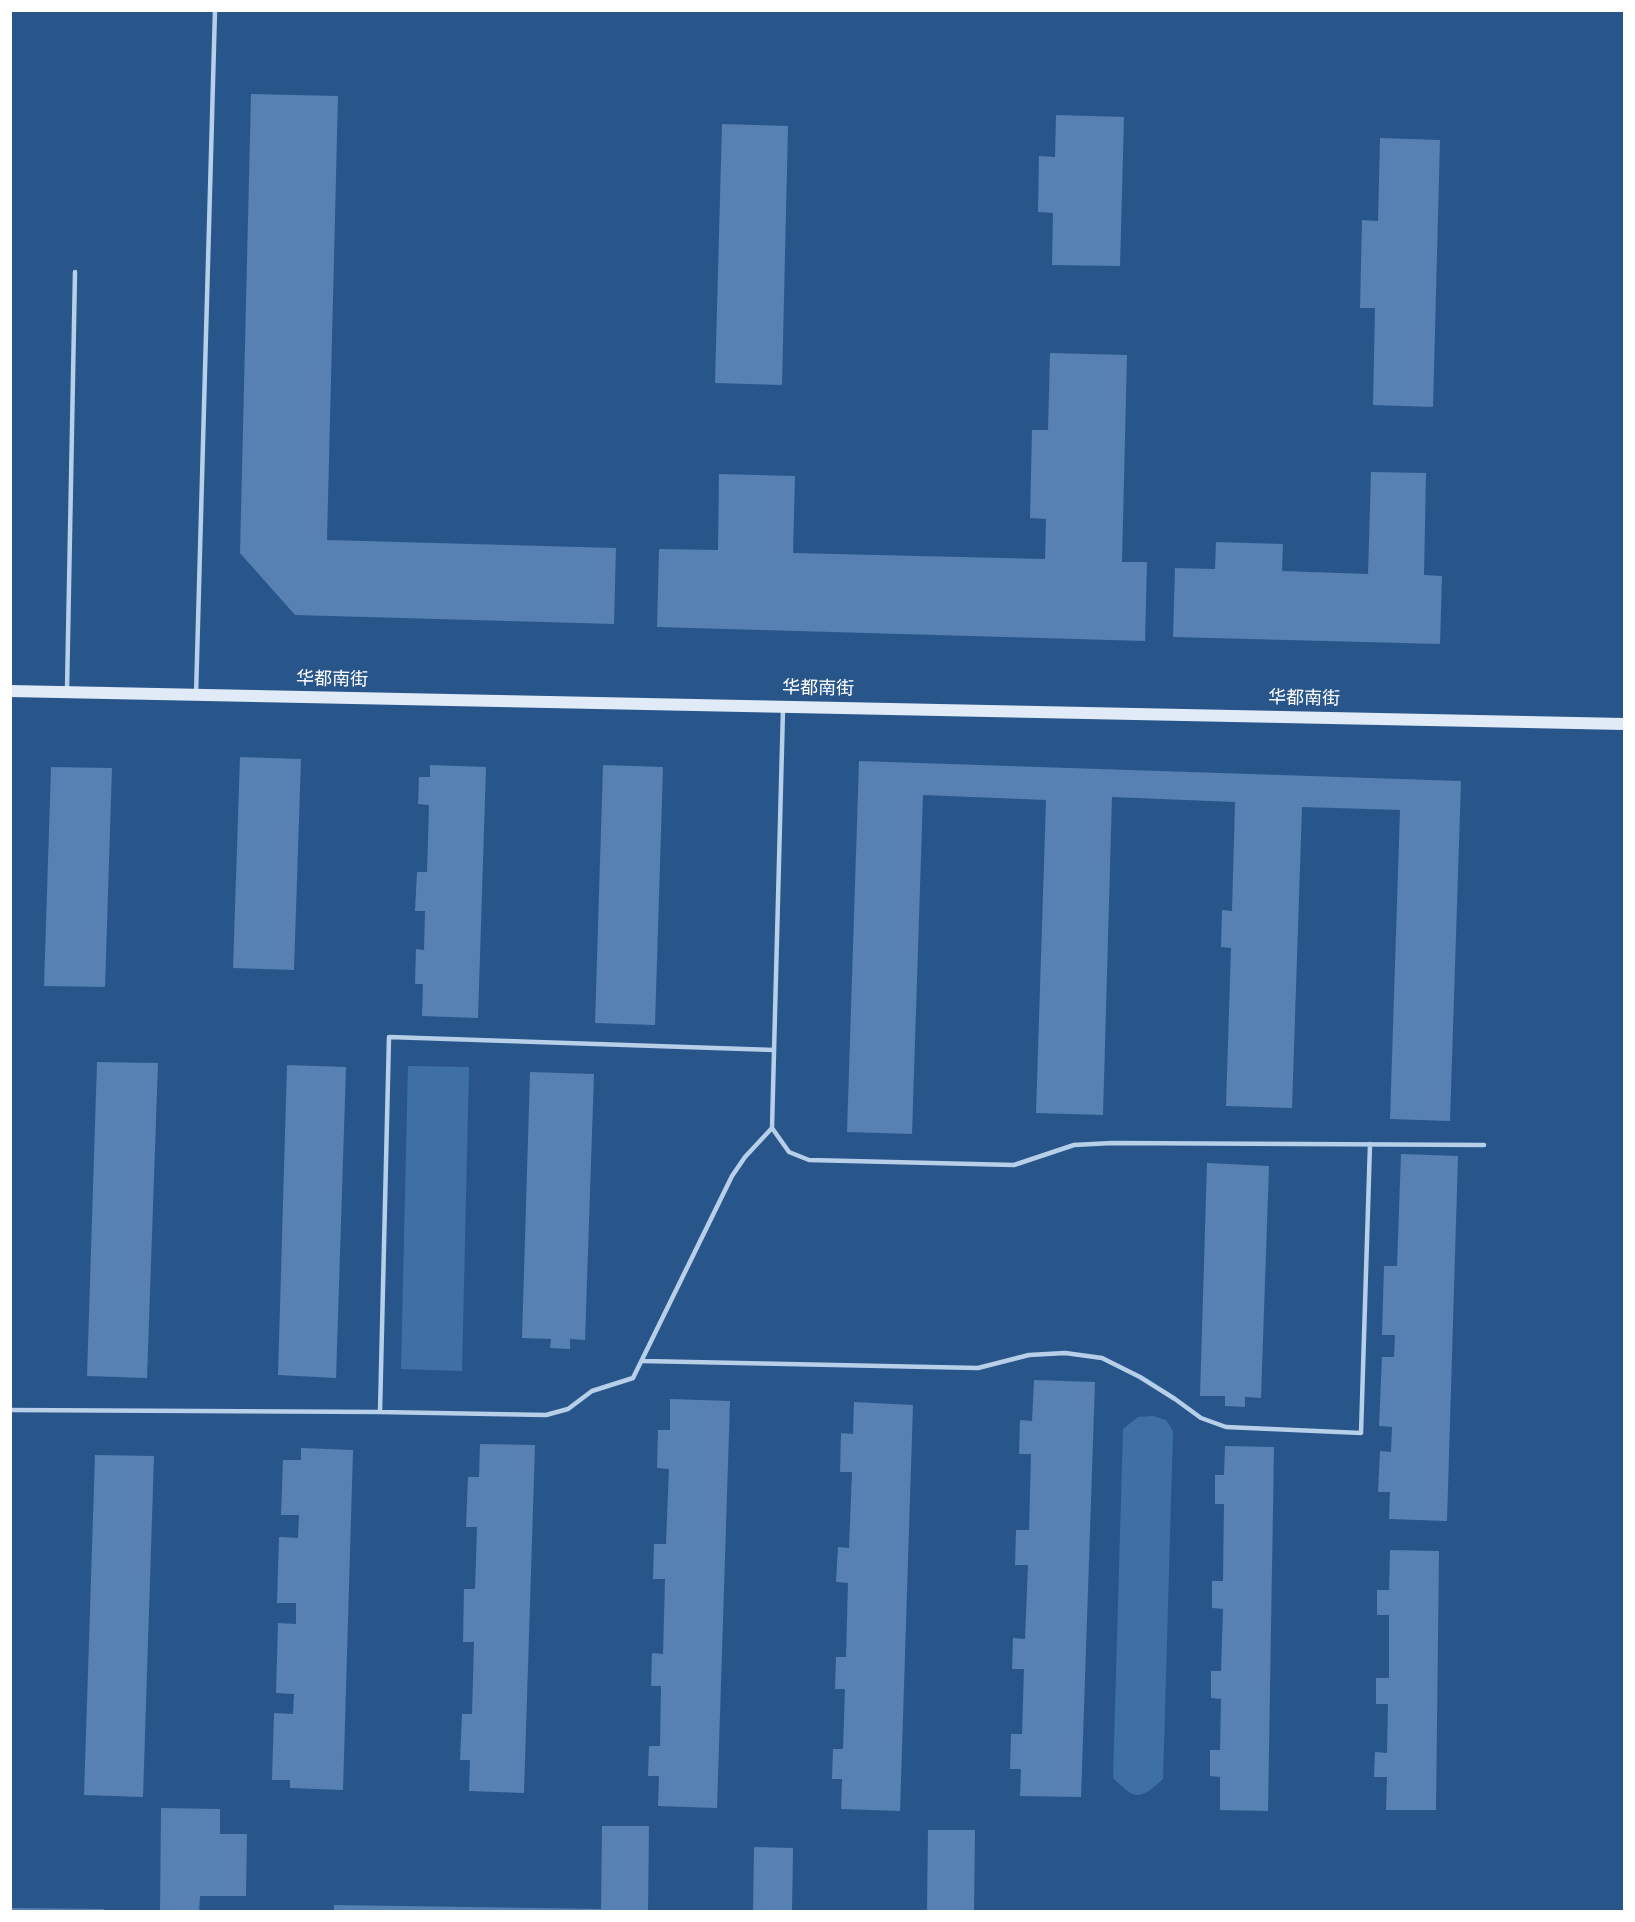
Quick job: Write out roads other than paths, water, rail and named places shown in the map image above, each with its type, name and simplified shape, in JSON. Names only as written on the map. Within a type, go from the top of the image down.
[{"type":"street","name":"华都南街","points":[[10,691],[1624,724]]},
{"type":"lane","points":[[196,695],[214,10]]},
{"type":"lane","points":[[67,693],[75,272]]},
{"type":"lane","points":[[783,707],[772,1128],[789,1152],[809,1160],[1014,1165],[1074,1145],[1112,1143],[1484,1145]]},
{"type":"lane","points":[[380,1412],[388,1037],[774,1050]]},
{"type":"lane","points":[[10,1410],[546,1415],[568,1409],[592,1391],[633,1378],[732,1176],[772,1128]]},
{"type":"lane","points":[[643,1361],[978,1368],[1029,1355],[1065,1353],[1102,1358],[1140,1377],[1201,1418],[1226,1427],[1361,1433],[1370,1144]]}]
